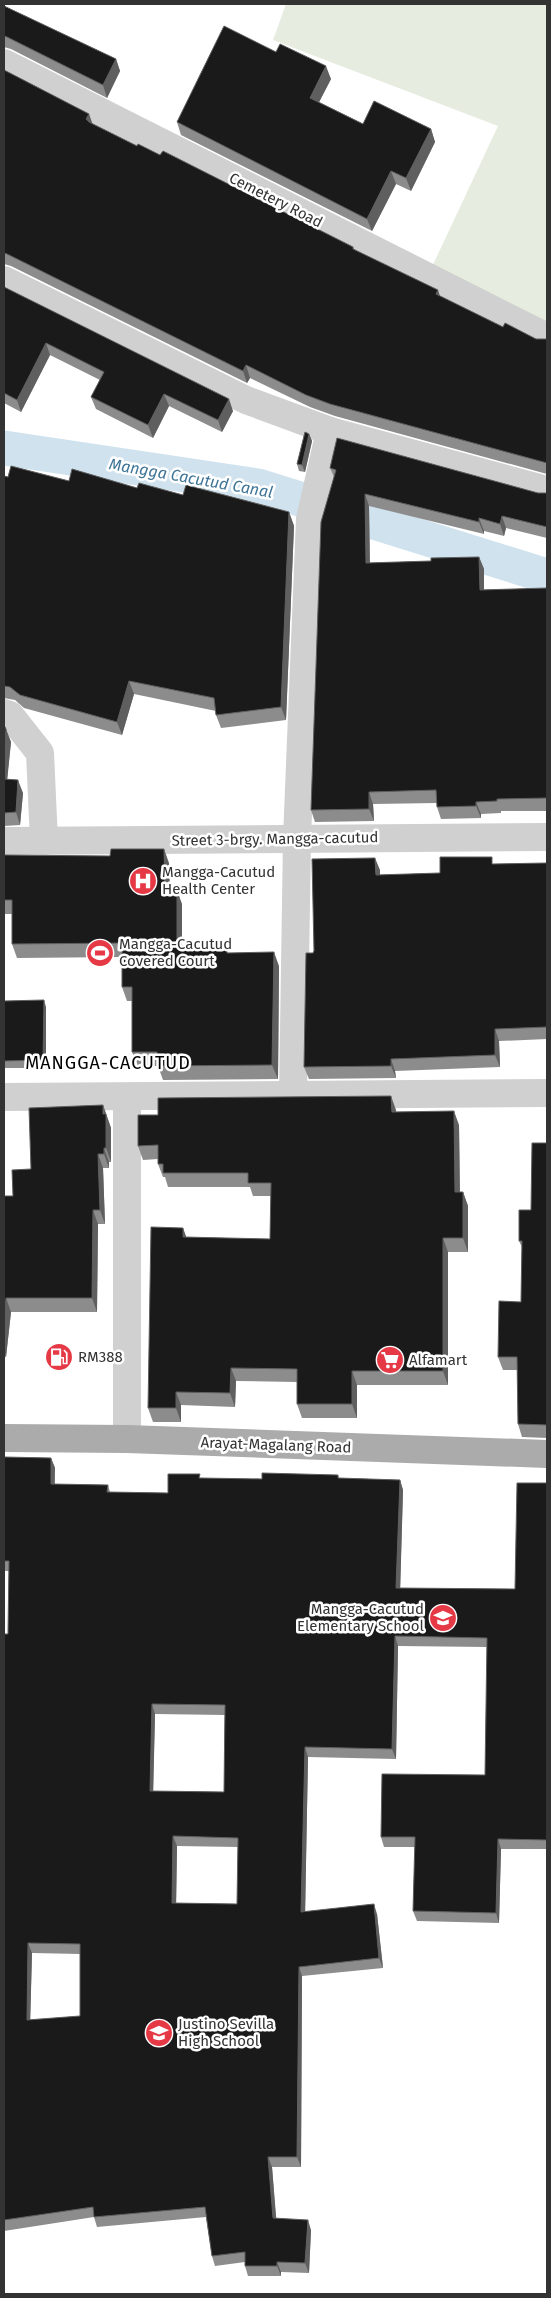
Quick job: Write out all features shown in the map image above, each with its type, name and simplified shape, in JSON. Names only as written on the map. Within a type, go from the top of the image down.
[{"type":"main road","name":"Arayat-Magalang Road","points":[[4,1438],[127,1439],[547,1454]]},
{"type":"street","name":"Cemetery Road","points":[[4,63],[547,337]]},
{"type":"street","points":[[4,280],[246,400],[330,431],[547,490]]},
{"type":"street","points":[[294,1095],[296,838],[310,519],[330,431]]},
{"type":"street","points":[[4,713],[10,715],[40,753],[44,841]]},
{"type":"street","name":"Street 3-brgy. Mangga-cacutud","points":[[4,841],[547,837]]},
{"type":"street","points":[[4,1097],[547,1093]]},
{"type":"street","points":[[127,1097],[127,1439]]},
{"type":"shaded area","points":[[286,4],[547,4],[547,326],[431,269],[498,126],[273,40]]},
{"type":"building","points":[[4,6],[116,59],[103,85],[4,36]]},
{"type":"building","points":[[224,26],[276,52],[280,44],[326,66],[310,98],[363,124],[374,101],[431,129],[406,178],[391,171],[367,219],[177,122]]},
{"type":"building","points":[[4,70],[89,114],[86,119],[89,122],[137,146],[138,144],[160,155],[163,151],[353,247],[353,249],[438,290],[436,294],[503,327],[505,323],[536,339],[547,339],[547,463],[330,404],[306,395],[246,365],[243,371],[4,253]]},
{"type":"building","points":[[4,287],[229,399],[218,420],[164,394],[148,425],[91,397],[104,372],[46,343],[17,400],[4,393]]},
{"type":"building","points":[[305,432],[309,434],[302,465],[297,464]]},
{"type":"building","points":[[337,438],[538,493],[547,493],[547,527],[502,516],[500,524],[479,518],[479,522],[365,494],[366,563],[431,561],[431,558],[479,557],[480,590],[547,588],[547,798],[497,799],[497,801],[476,802],[476,806],[437,807],[436,790],[369,792],[369,809],[311,810],[321,522],[336,470],[330,468]]},
{"type":"building","points":[[11,466],[69,481],[72,469],[137,488],[139,483],[183,495],[186,485],[289,512],[281,707],[216,715],[214,698],[129,681],[117,722],[20,695],[10,687],[4,686],[4,476],[8,477]]},
{"type":"building","points":[[4,725],[6,729],[4,754]]},
{"type":"building","points":[[4,779],[18,780],[16,812],[4,813]]},
{"type":"building","points":[[111,849],[164,849],[165,890],[177,890],[177,946],[227,945],[227,953],[274,952],[272,1065],[157,1066],[157,1052],[132,1052],[132,987],[122,987],[122,943],[12,944],[12,900],[4,900],[4,855],[110,856]]},
{"type":"building","points":[[440,857],[492,857],[492,864],[547,863],[547,1027],[495,1029],[495,1055],[391,1059],[391,1066],[304,1067],[306,953],[313,953],[314,951],[312,859],[375,858],[376,875],[440,873]]},
{"type":"building","points":[[44,1000],[43,1060],[4,1061],[4,1001]]},
{"type":"building","points":[[391,1096],[392,1112],[454,1111],[455,1192],[463,1192],[463,1238],[443,1238],[443,1371],[352,1371],[352,1404],[297,1404],[297,1369],[231,1368],[230,1393],[176,1392],[176,1408],[148,1408],[151,1227],[183,1228],[183,1237],[270,1239],[271,1183],[248,1183],[248,1173],[163,1173],[163,1164],[158,1164],[158,1145],[138,1146],[138,1115],[158,1115],[158,1098]]},
{"type":"building","points":[[103,1105],[103,1114],[106,1114],[106,1148],[104,1148],[104,1154],[98,1154],[100,1210],[93,1210],[92,1298],[6,1298],[4,1318],[4,1196],[13,1196],[12,1170],[31,1169],[29,1108]]},
{"type":"building","points":[[532,1143],[547,1143],[547,1425],[518,1424],[517,1357],[498,1357],[499,1301],[521,1302],[522,1241],[519,1241],[519,1210],[531,1210]]},
{"type":"building","points":[[4,1457],[51,1458],[51,1484],[108,1485],[107,1492],[168,1493],[168,1474],[200,1474],[199,1478],[262,1479],[262,1473],[338,1475],[338,1478],[400,1480],[396,1588],[515,1589],[517,1483],[547,1483],[547,1840],[498,1839],[496,1913],[413,1911],[415,1837],[381,1837],[382,1774],[485,1775],[487,1638],[395,1636],[392,1749],[305,1747],[301,1912],[374,1904],[379,1958],[299,1967],[297,2157],[268,2157],[273,2218],[308,2220],[305,2263],[277,2262],[277,2266],[245,2266],[245,2252],[212,2256],[205,2207],[94,2217],[93,2207],[4,2220],[4,1634],[8,1634],[9,1561],[4,1561]],"holes":[[[152,1704],[225,1705],[224,1792],[150,1791]],[[173,1836],[238,1838],[237,1904],[172,1903]],[[28,1943],[80,1944],[80,2016],[27,2020]]]},
{"type":"waterway","name":"Mangga Cacutud Canal","points":[[4,448],[258,486],[547,576]]},
{"type":"place","name":"Mangga-Cacutud Health Center","points":[[143,881]]},
{"type":"place","name":"Mangga-Cacutud Covered Court","points":[[100,953]]},
{"type":"place","name":"RM388","points":[[59,1357]]},
{"type":"place","name":"Alfamart","points":[[390,1360]]},
{"type":"place","name":"Mangga-Cacutud Elementary School","points":[[443,1618]]},
{"type":"place","name":"Justino Sevilla High School","points":[[159,2033]]},
{"type":"district","name":"MANGGA-CACUTUD","points":[[108,1063]]}]
